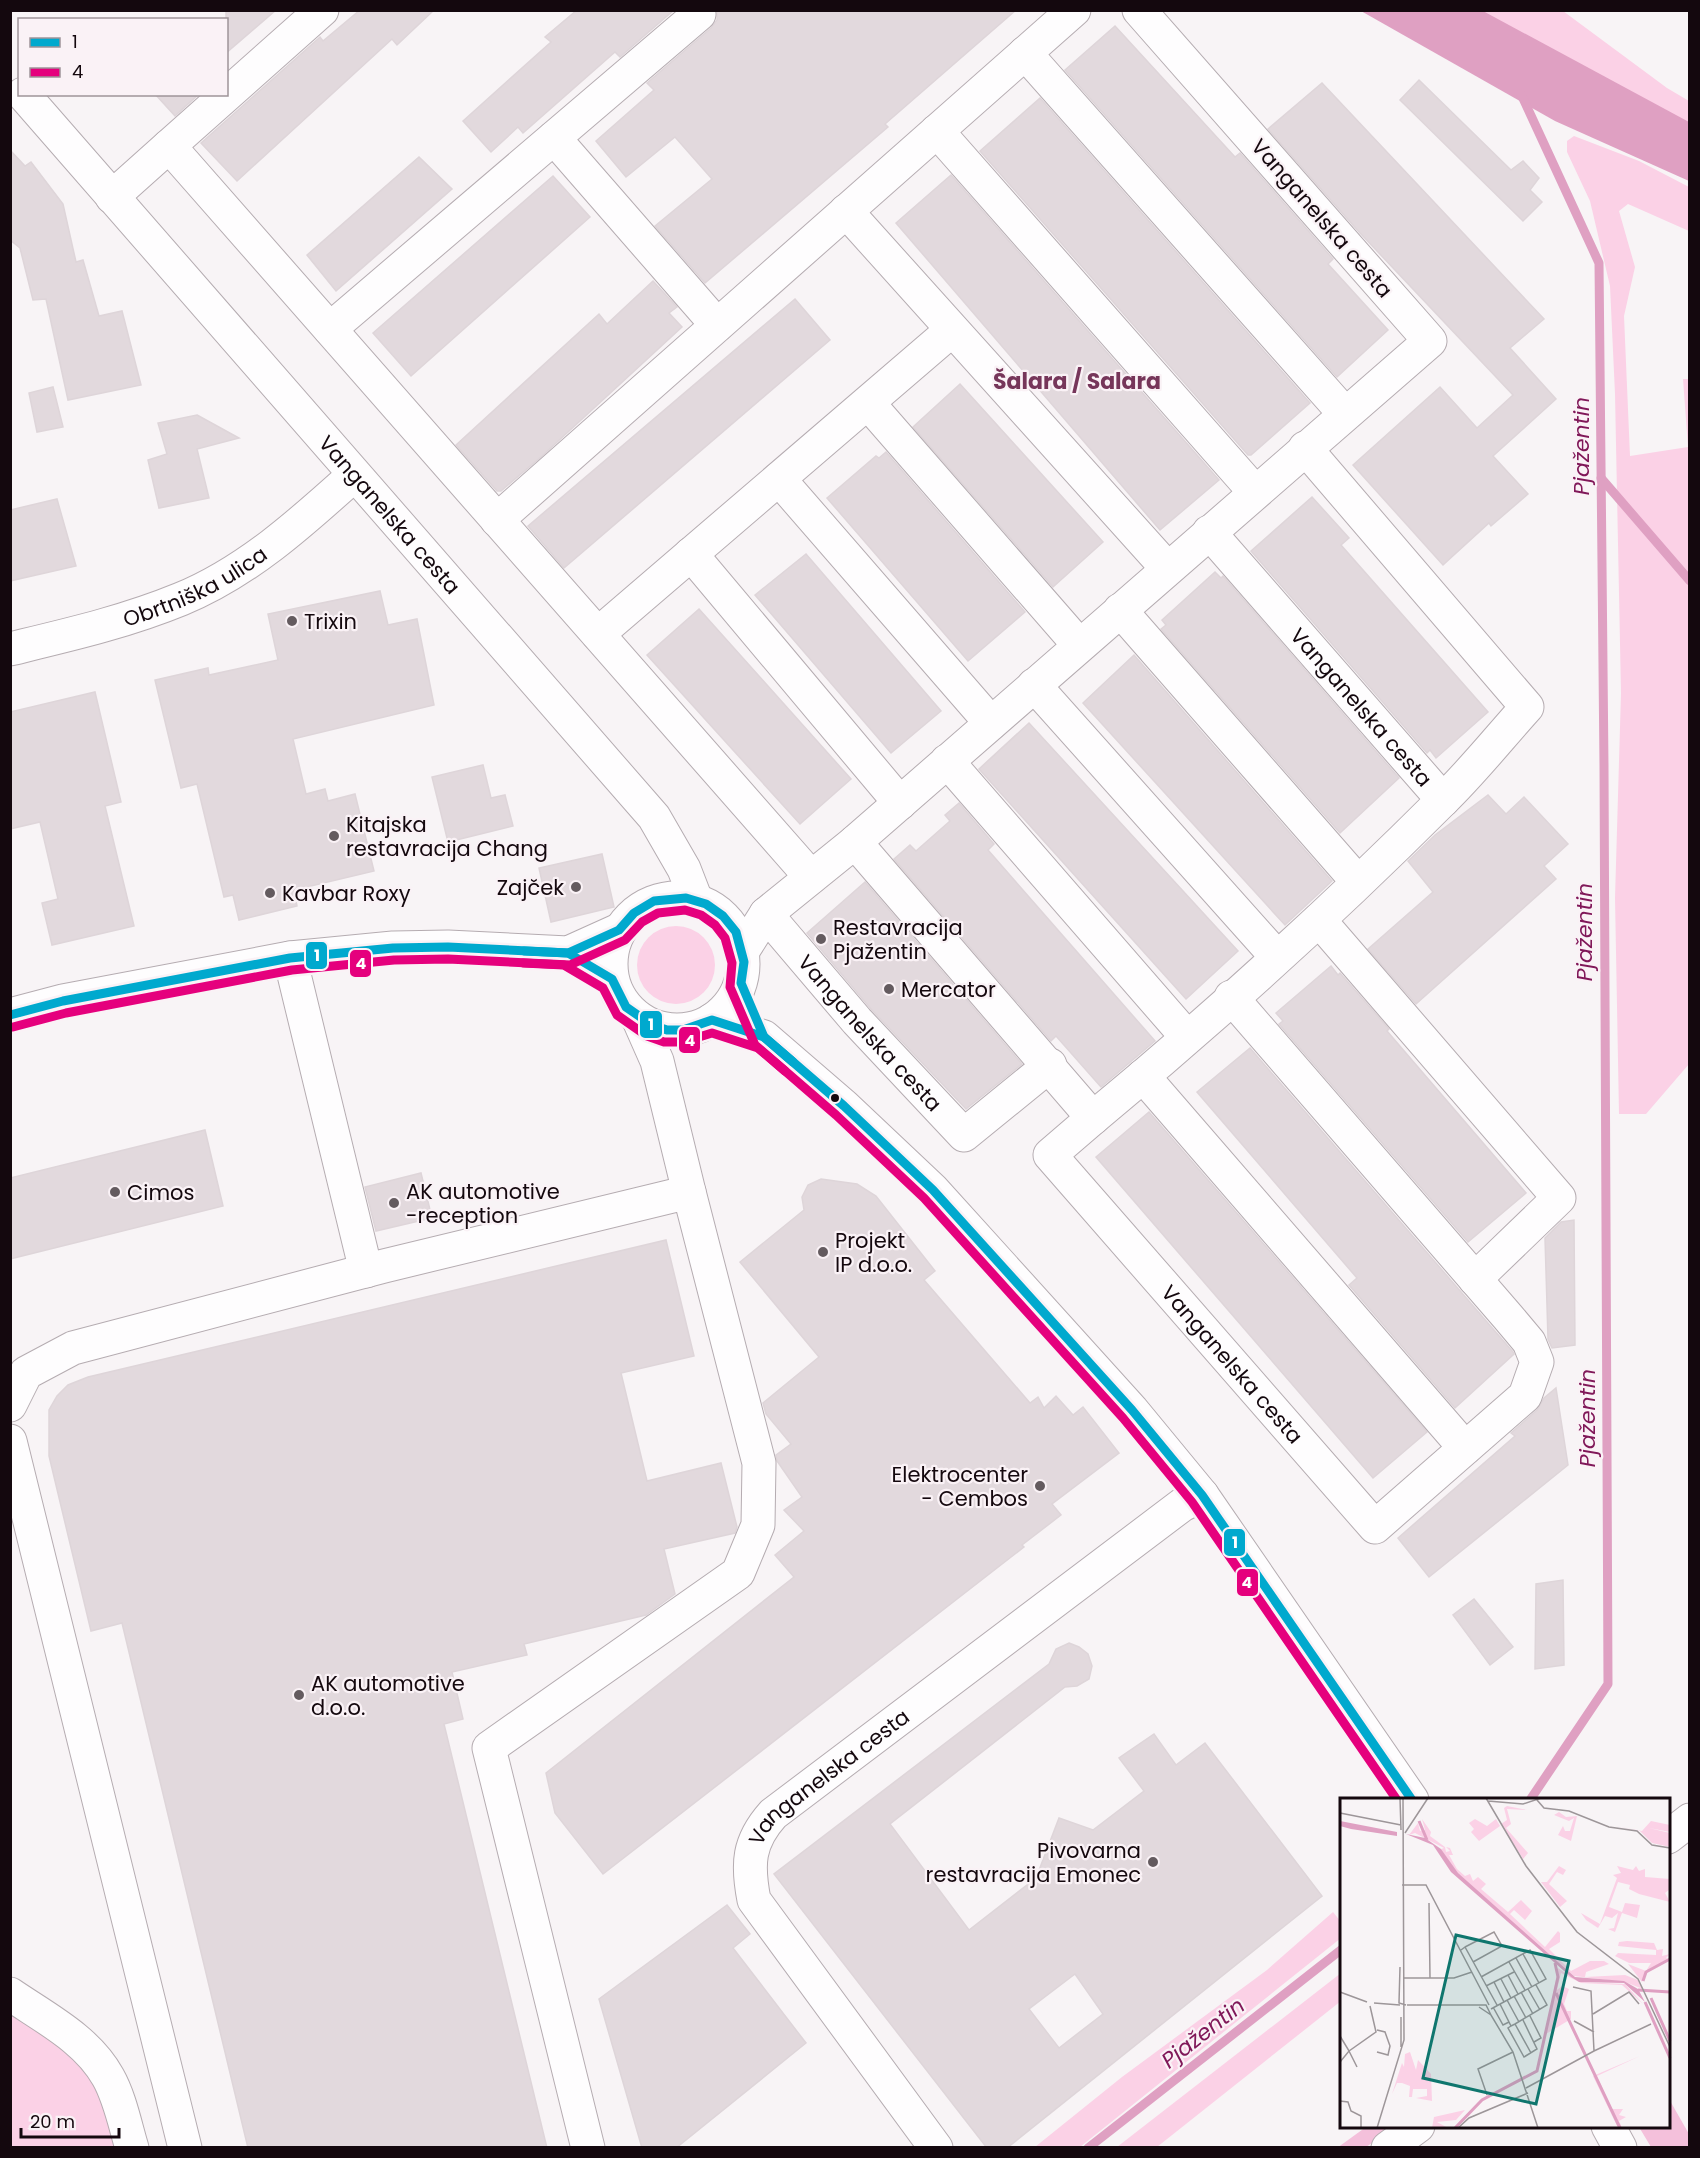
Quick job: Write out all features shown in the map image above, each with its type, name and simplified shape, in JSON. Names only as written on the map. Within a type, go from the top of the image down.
[{"type":"street","points":[[228,93],[322,10]]},
{"type":"street","points":[[330,330],[699,14],[696,10]]},
{"type":"street","points":[[497,519],[1074,10]]},
{"type":"street","name":"Vanganelska cesta","points":[[1050,1065],[964,1135],[857,1021],[766,914],[855,842],[1430,340],[1139,10]]},
{"type":"street","points":[[1025,53],[1345,414]]},
{"type":"street","name":"Vanganelska cesta","points":[[25,96],[665,834],[709,908]]},
{"type":"street","points":[[112,197],[225,96]]},
{"type":"street","points":[[937,131],[1255,492]]},
{"type":"street","points":[[554,138],[717,325]]},
{"type":"street","points":[[168,146],[812,877]]},
{"type":"street","points":[[846,212],[1167,568]]},
{"type":"street","points":[[598,634],[952,330]]},
{"type":"street","points":[[868,403],[1079,645]]},
{"type":"street","name":"Vanganelska cesta","points":[[1231,997],[1529,1342],[1537,1362],[1525,1396],[1375,1527],[1050,1155],[1319,920],[1443,800],[1527,707],[1305,448]]},
{"type":"street","name":"Obrtniška ulica","points":[[10,649],[114,624],[183,598],[293,530],[354,475]]},
{"type":"street","points":[[779,479],[990,723]]},
{"type":"street","name":"Vanganelska cesta","points":[[1209,532],[1443,800]]},
{"type":"street","points":[[691,554],[900,803]]},
{"type":"street","points":[[1120,610],[1357,881]]},
{"type":"street","points":[[1034,685],[1277,957]]},
{"type":"street","points":[[947,761],[1187,1037]]},
{"type":"street","points":[[654,901],[665,834]]},
{"type":"street","points":[[855,842],[1050,1065],[1093,1118]]},
{"type":"street","points":[[588,2148],[489,1748],[738,1573],[758,1526],[759,1463],[688,1192],[657,1061],[638,1018],[618,994],[612,979],[611,954],[619,930],[634,913],[654,901],[675,898],[709,908],[766,914],[742,968],[730,1004],[697,1025],[657,1061]]},
{"type":"street","points":[[709,908],[735,933],[742,968],[764,1037]]},
{"type":"street","points":[[1319,920],[1559,1198],[1476,1279]]},
{"type":"street","points":[[10,1015],[63,1001],[290,958],[393,948],[448,947],[568,953],[619,930]]},
{"type":"street","points":[[568,953],[612,979]]},
{"type":"street","points":[[290,958],[366,1271]]},
{"type":"street","points":[[638,1018],[667,1030],[697,1025],[764,1037],[844,1106],[933,1190],[1132,1410],[1202,1495],[1411,1798]]},
{"type":"street","points":[[1143,1076],[1465,1448]]},
{"type":"street","points":[[10,1405],[26,1373],[73,1348],[366,1271],[688,1192]]},
{"type":"street","points":[[10,1441],[185,2148]]},
{"type":"street","name":"Vanganelska cesta","points":[[936,2148],[754,1900],[750,1878],[751,1852],[759,1830],[773,1814],[1163,1520],[1202,1495]]},
{"type":"street","points":[[1670,1835],[1689,1820]]},
{"type":"street","points":[[10,1994],[68,2033],[97,2060],[109,2078],[132,2148]]},
{"type":"street","points":[[1388,2148],[1417,2128]]},
{"type":"street","points":[[1609,2128],[1620,2148]]},
{"type":"shaded area","points":[[1361,11],[1483,11],[1689,122],[1689,181],[1555,121]]},
{"type":"shaded area","points":[[1455,11],[1563,11],[1667,88],[1689,101],[1689,149]]},
{"type":"shaded area","points":[[1574,136],[1639,161],[1689,187],[1689,231],[1628,204],[1619,211],[1635,267],[1624,316],[1630,456],[1688,447],[1683,379],[1690,379],[1689,1064],[1646,1114],[1619,1114],[1615,898],[1621,693],[1615,394],[1610,286],[1590,201],[1567,152],[1567,141]]},
{"type":"shaded area","points":[[676,926],[691,929],[708,943],[715,965],[712,980],[698,997],[676,1004],[661,1001],[644,987],[637,965],[640,950],[654,933]]},
{"type":"shaded area","points":[[1333,1912],[1340,1921],[1340,1939],[1080,2147],[1035,2147],[1122,2077],[1267,1970]]},
{"type":"shaded area","points":[[1340,1974],[1340,2002],[1157,2147],[1117,2147]]},
{"type":"shaded area","points":[[10,2012],[69,2054],[97,2083],[122,2147],[11,2147]]},
{"type":"shaded area","points":[[1670,2101],[1689,2134],[1689,2147],[1651,2147],[1640,2128],[1670,2128]]},
{"type":"shaded area","points":[[1365,2128],[1394,2128],[1366,2147],[1337,2148]]},
{"type":"building","points":[[226,10],[276,10],[228,51],[228,18],[226,18]]},
{"type":"building","points":[[360,10],[434,10],[397,45],[392,39],[237,181],[201,143],[320,37],[323,41]]},
{"type":"building","points":[[577,10],[674,10],[620,57],[615,52],[523,133],[518,127],[491,152],[463,121],[551,42],[545,37]]},
{"type":"building","points":[[717,10],[1016,10],[885,124],[888,127],[705,283],[655,226],[712,179],[675,137],[626,177],[596,141],[654,90],[647,83],[711,28],[717,20]]},
{"type":"building","points":[[1115,26],[1235,157],[1240,153],[1333,259],[1328,264],[1388,330],[1337,377],[1065,70]]},
{"type":"building","points":[[1419,80],[1511,170],[1523,161],[1539,178],[1530,190],[1542,202],[1523,221],[1400,100]]},
{"type":"building","points":[[1322,83],[1544,319],[1510,348],[1556,399],[1493,456],[1528,494],[1491,526],[1489,523],[1443,565],[1353,465],[1440,387],[1477,428],[1513,395],[1360,233],[1268,129]]},
{"type":"building","points":[[157,96],[197,96],[175,116]]},
{"type":"building","points":[[1040,98],[1310,403],[1251,455],[1248,455],[980,151]]},
{"type":"building","points":[[10,150],[25,166],[31,162],[63,204],[76,262],[83,260],[99,316],[122,311],[141,385],[68,400],[46,299],[33,300],[20,248],[10,240]]},
{"type":"building","points":[[419,157],[452,189],[336,291],[307,255]]},
{"type":"building","points":[[951,175],[1219,480],[1160,530],[896,223]]},
{"type":"building","points":[[553,176],[590,217],[411,376],[373,333]]},
{"type":"building","points":[[653,281],[677,307],[669,313],[682,327],[542,456],[501,491],[497,491],[456,445],[599,314],[607,324]]},
{"type":"building","points":[[795,299],[830,340],[564,568],[528,526]]},
{"type":"building","points":[[960,384],[1103,542],[1053,587],[913,427]]},
{"type":"building","points":[[53,387],[63,427],[37,432],[29,393]]},
{"type":"building","points":[[197,415],[239,438],[197,449],[209,498],[159,508],[148,460],[167,454],[158,423]]},
{"type":"building","points":[[886,452],[1025,612],[968,661],[827,498],[876,456],[879,458]]},
{"type":"building","points":[[1312,497],[1349,538],[1341,545],[1488,712],[1436,758],[1430,750],[1427,753],[1251,551]]},
{"type":"building","points":[[57,499],[76,566],[10,581],[10,510]]},
{"type":"building","points":[[806,554],[941,711],[891,753],[755,595]]},
{"type":"building","points":[[1215,572],[1221,578],[1223,576],[1399,778],[1340,833],[1161,629],[1166,625],[1162,620]]},
{"type":"building","points":[[380,591],[388,625],[417,619],[434,705],[293,739],[306,794],[325,789],[328,801],[355,794],[374,871],[294,890],[297,906],[239,920],[233,895],[224,897],[197,784],[181,788],[155,680],[208,668],[209,675],[278,660],[268,614]]},
{"type":"building","points":[[699,609],[851,779],[800,824],[647,655]]},
{"type":"building","points":[[1134,655],[1332,881],[1285,925],[1083,703]]},
{"type":"building","points":[[95,692],[121,802],[105,806],[134,926],[52,945],[42,903],[58,899],[40,822],[10,829],[10,712]]},
{"type":"building","points":[[1029,723],[1238,951],[1186,999],[979,769]]},
{"type":"building","points":[[483,765],[491,798],[505,795],[513,826],[448,842],[432,777]]},
{"type":"building","points":[[1488,795],[1506,814],[1524,797],[1568,844],[1544,866],[1556,879],[1416,1004],[1368,949],[1433,892],[1408,861],[1435,835]]},
{"type":"building","points":[[959,803],[994,844],[988,850],[1155,1041],[1101,1087],[1056,1036],[1051,1041],[894,859],[910,845],[916,851],[950,821],[945,815]]},
{"type":"building","name":"Zajček","points":[[602,854],[614,907],[551,922],[539,868]]},
{"type":"building","points":[[865,882],[1022,1064],[966,1109],[871,1009],[807,933]]},
{"type":"building","points":[[1331,966],[1338,975],[1340,973],[1389,1029],[1387,1031],[1526,1193],[1468,1242],[1279,1024],[1283,1021],[1276,1013]]},
{"type":"building","points":[[1250,1048],[1513,1352],[1514,1354],[1455,1408],[1349,1285],[1357,1278],[1197,1092]]},
{"type":"building","points":[[1149,1112],[1427,1432],[1373,1478],[1096,1157]]},
{"type":"building","name":"Cimos","points":[[205,1130],[223,1206],[10,1259],[10,1178]]},
{"type":"building","name":"AK automotive -reception","points":[[421,1173],[432,1218],[376,1231],[365,1187]]},
{"type":"building","points":[[821,1179],[857,1184],[876,1196],[935,1271],[924,1280],[1030,1403],[1038,1397],[1044,1408],[1056,1396],[1073,1415],[1083,1407],[1119,1453],[1052,1504],[1061,1515],[1022,1545],[1024,1547],[603,1874],[555,1813],[546,1773],[794,1577],[775,1555],[804,1531],[784,1510],[802,1497],[777,1461],[776,1455],[791,1444],[766,1414],[763,1403],[819,1357],[740,1262],[804,1210],[802,1197],[808,1185]]},
{"type":"building","points":[[1574,1220],[1575,1345],[1552,1348],[1548,1339],[1545,1238],[1561,1222]]},
{"type":"building","name":"AK automotive d.o.o.","points":[[666,1240],[694,1356],[621,1373],[647,1481],[721,1463],[737,1527],[735,1533],[664,1549],[675,1594],[646,1615],[524,1644],[527,1655],[452,1672],[463,1719],[444,1724],[547,2148],[248,2148],[122,1623],[91,1631],[49,1456],[49,1410],[57,1396],[68,1385],[88,1377]]},
{"type":"building","points":[[1556,1388],[1568,1465],[1429,1577],[1398,1538],[1515,1436],[1511,1433],[1537,1410],[1544,1398]]},
{"type":"building","points":[[1563,1580],[1564,1665],[1535,1669],[1536,1584]]},
{"type":"building","points":[[1474,1599],[1513,1647],[1490,1665],[1453,1615]]},
{"type":"building","points":[[1069,1643],[1088,1654],[1092,1666],[1089,1679],[1077,1686],[1065,1687],[890,1824],[969,1930],[1036,1878],[1059,1818],[1093,1830],[1144,1791],[1119,1758],[1154,1734],[1176,1765],[1205,1743],[1322,1896],[1007,2148],[987,2148],[774,1874],[1049,1664],[1056,1649]],"holes":[[[1075,1974],[1103,2014],[1059,2048],[1029,2009]]]},
{"type":"building","points":[[727,1905],[750,1934],[733,1948],[806,2043],[676,2148],[642,2148],[599,1999]]},
{"type":"waterway","name":"Pjažentin","points":[[1521,94],[1599,263],[1604,766],[1608,1684],[1531,1798]]},
{"type":"waterway","points":[[1601,478],[1690,581]]},
{"type":"waterway","name":"Pjažentin","points":[[1088,2148],[1340,1951]]},
{"type":"transit line","name":"1","points":[[10,1015],[63,1001],[290,958],[393,948],[448,947],[568,953],[619,930],[634,913],[654,901],[686,898],[706,904],[723,916],[736,932],[744,962],[741,983],[764,1037],[844,1106],[933,1190],[1132,1410],[1202,1495],[1411,1798]]},
{"type":"transit line","name":"4","points":[[13,1027],[66,1013],[292,970],[394,960],[448,959],[570,965],[625,940],[642,922],[658,913],[685,910],[701,915],[715,925],[725,938],[732,963],[730,987],[755,1045],[836,1115],[924,1198],[1123,1418],[1192,1502],[1396,1798]]},
{"type":"transit line","name":"1","points":[[524,951],[568,953],[612,979],[626,1007],[652,1025],[667,1030],[683,1030],[712,1020],[764,1037],[793,1062]]},
{"type":"transit line","name":"4","points":[[523,963],[564,965],[603,988],[617,1015],[647,1036],[664,1042],[683,1042],[712,1033],[758,1048],[785,1071]]},
{"type":"place","name":"Trixin","points":[[292,621]]},
{"type":"place","name":"Kitajska restavracija Chang","points":[[334,836]]},
{"type":"place","name":"Zajček","points":[[576,887]]},
{"type":"place","name":"Kavbar Roxy","points":[[270,893]]},
{"type":"place","name":"Restavracija Pjažentin","points":[[821,939]]},
{"type":"place","name":"Mercator","points":[[889,989]]},
{"type":"place","name":"Cimos","points":[[115,1192]]},
{"type":"place","name":"AK automotive -reception","points":[[394,1203]]},
{"type":"place","name":"Projekt IP d.o.o.","points":[[823,1252]]},
{"type":"place","name":"Elektrocenter - Cembos","points":[[1040,1486]]},
{"type":"place","name":"AK automotive d.o.o.","points":[[299,1695]]},
{"type":"place","name":"Pivovarna restavracija Emonec","points":[[1153,1862]]},
{"type":"district","name":"Šalara / Salara","points":[[1077,381]]}]
